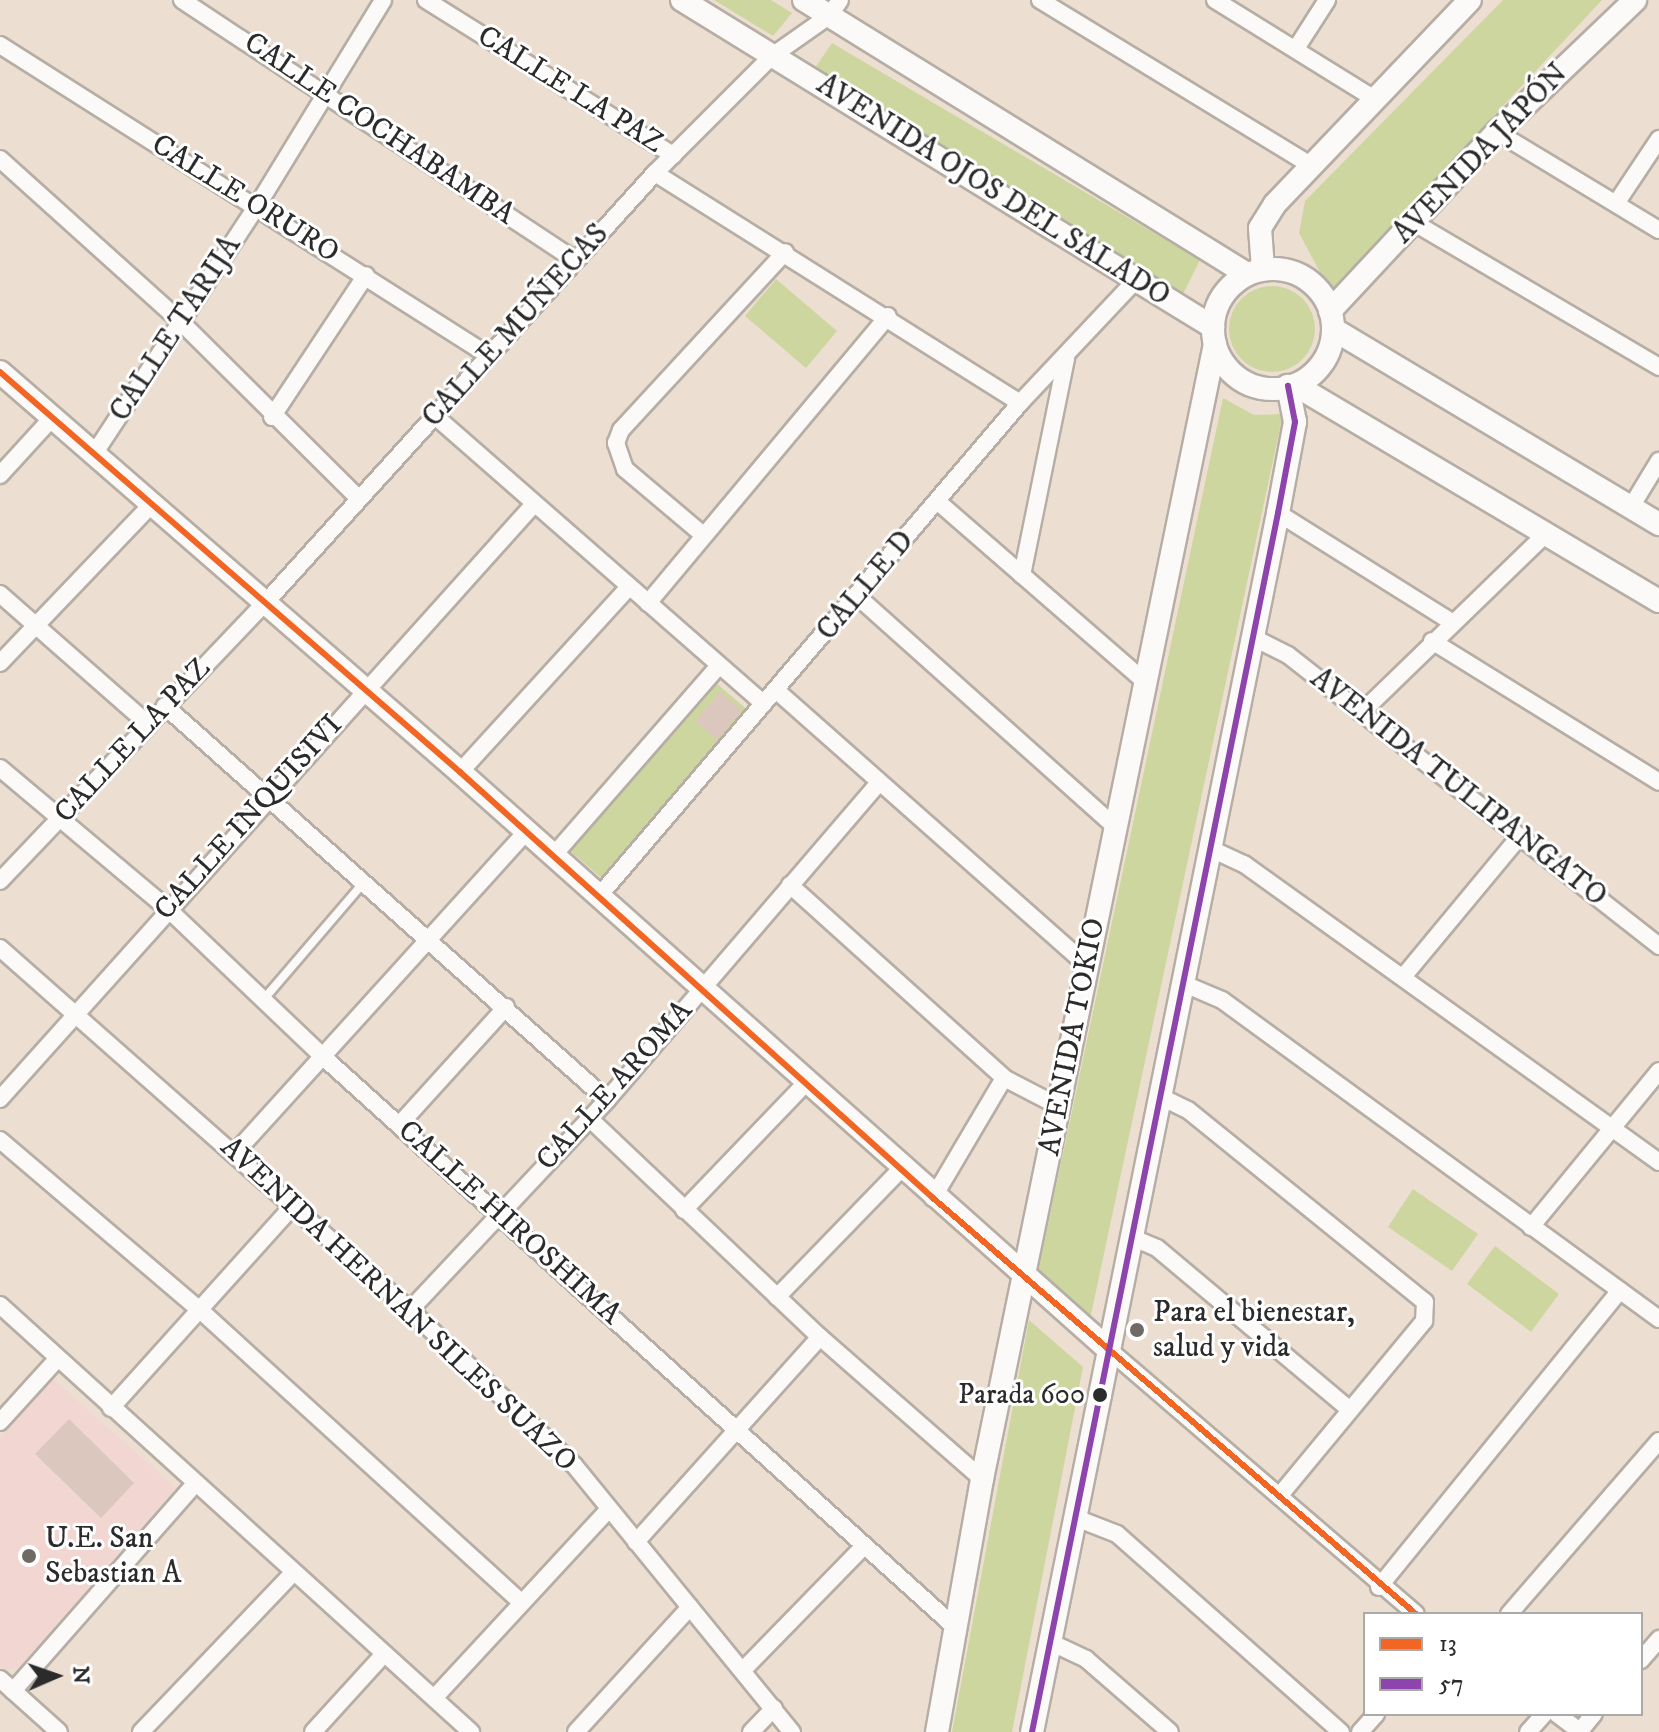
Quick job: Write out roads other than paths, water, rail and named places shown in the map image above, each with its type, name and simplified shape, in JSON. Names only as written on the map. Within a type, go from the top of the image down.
[{"type":"street","name":"CALLE COCHABAMBA","points":[[182,0],[575,260]]},
{"type":"street","name":"CALLE TARIJA","points":[[94,454],[257,206],[383,0]]},
{"type":"street","name":"CALLE LA PAZ","points":[[426,0],[673,155]]},
{"type":"street","name":"AVENIDA OJOS DEL SALADO","points":[[682,0],[1137,279],[1214,336]]},
{"type":"street","name":"AVENIDA OJOS DEL SALADO","points":[[804,0],[834,8],[1255,271]]},
{"type":"street","points":[[1040,0],[1310,165]]},
{"type":"street","points":[[1215,0],[1297,47],[1373,98]]},
{"type":"street","points":[[1297,47],[1327,0]]},
{"type":"street","points":[[1255,271],[1260,228],[1310,165],[1470,0]]},
{"type":"street","name":"AVENIDA JAPÓN","points":[[1332,320],[1413,222],[1497,132],[1635,0]]},
{"type":"street","name":"CALLE MUÑECAS","points":[[267,601],[655,173],[772,56],[834,8]]},
{"type":"street","name":"CALLE ORURO","points":[[0,45],[488,355]]},
{"type":"street","points":[[1497,132],[1659,230]]},
{"type":"street","points":[[1617,202],[1659,139]]},
{"type":"street","points":[[0,159],[181,322],[272,417],[358,498]]},
{"type":"street","points":[[655,173],[888,316],[1020,403]]},
{"type":"street","points":[[1413,222],[1659,367]]},
{"type":"street","points":[[702,534],[625,469],[616,443],[621,430],[785,252]]},
{"type":"street","points":[[1332,320],[1318,368],[1292,386],[1262,388],[1246,383],[1232,373],[1214,336],[1222,296],[1255,271],[1281,268],[1312,282],[1332,320],[1659,524]]},
{"type":"street","points":[[272,417],[366,275]]},
{"type":"street","name":"CALLE D","points":[[599,896],[1020,403],[1066,358],[1137,279]]},
{"type":"street","points":[[648,603],[702,534],[888,316]]},
{"type":"street","name":"AVENIDA TOKIO","points":[[937,1732],[982,1479],[1026,1277],[1086,964],[1214,336]]},
{"type":"street","points":[[1022,575],[1066,358]]},
{"type":"street","points":[[0,372],[267,601],[933,1198],[1279,1496],[1379,1587],[1413,1612]]},
{"type":"street","points":[[1032,1732],[1278,513],[1295,422],[1292,386]]},
{"type":"street","points":[[1292,386],[1659,601]]},
{"type":"street","points":[[435,416],[764,704]]},
{"type":"street","points":[[0,475],[53,417]]},
{"type":"street","points":[[1631,507],[1659,461]]},
{"type":"street","points":[[937,501],[1145,682]]},
{"type":"street","points":[[0,663],[152,504]]},
{"type":"street","name":"CALLE INQUISIVI","points":[[0,1099],[364,688],[534,504]]},
{"type":"street","points":[[1278,513],[1452,622]]},
{"type":"street","points":[[1361,713],[1547,533]]},
{"type":"street","points":[[460,772],[628,588]]},
{"type":"street","points":[[0,594],[148,724]]},
{"type":"street","points":[[857,596],[1115,827]]},
{"type":"street","name":"CALLE LA PAZ","points":[[0,881],[267,601]]},
{"type":"street","name":"AVENIDA TULIPANGATO","points":[[1252,637],[1288,655],[1659,946]]},
{"type":"street","points":[[1432,641],[1659,782]]},
{"type":"street","points":[[553,856],[719,666]]},
{"type":"street","points":[[777,691],[878,784],[1086,964]]},
{"type":"street","points":[[165,706],[365,880],[607,1100]]},
{"type":"street","name":"CALLE HIROSHIMA","points":[[0,768],[168,909],[320,1054],[957,1629]]},
{"type":"street","name":"CALLE AROMA","points":[[410,1310],[607,1100],[878,784]]},
{"type":"street","points":[[234,1154],[320,1054],[526,832]]},
{"type":"street","points":[[1403,977],[1520,836]]},
{"type":"street","points":[[1209,848],[1244,864],[1659,1162]]},
{"type":"street","points":[[790,885],[1004,1078],[1060,1107]]},
{"type":"street","name":"AVENIDA HERNAN SILES SUAZO","points":[[0,948],[410,1310],[574,1465],[608,1510],[744,1669],[792,1732]]},
{"type":"street","points":[[1182,983],[1222,1000],[1659,1319]]},
{"type":"street","points":[[400,1124],[506,1007]]},
{"type":"street","points":[[1531,1227],[1659,1071]]},
{"type":"street","points":[[933,1198],[1004,1078]]},
{"type":"street","points":[[684,1210],[805,1084]]},
{"type":"street","points":[[1159,1096],[1178,1102],[1425,1302],[1424,1321],[1279,1496]]},
{"type":"street","points":[[589,1118],[820,1337],[982,1479]]},
{"type":"street","points":[[0,1140],[200,1310],[521,1602]]},
{"type":"street","points":[[777,1297],[901,1169]]},
{"type":"street","points":[[111,1408],[292,1207]]},
{"type":"street","points":[[1131,1237],[1157,1248],[1350,1410]]},
{"type":"street","points":[[1379,1587],[1620,1290]]},
{"type":"street","points":[[0,1305],[194,1485],[471,1732]]},
{"type":"street","points":[[636,1542],[820,1337]]},
{"type":"street","points":[[0,1422],[58,1358]]},
{"type":"street","points":[[1511,1612],[1659,1441]]},
{"type":"street","points":[[13,1691],[194,1485]]},
{"type":"street","points":[[435,1697],[608,1510]]},
{"type":"street","points":[[1076,1518],[1117,1534],[1341,1732]]},
{"type":"street","points":[[744,1669],[864,1546]]},
{"type":"street","points":[[141,1732],[294,1572]]},
{"type":"street","points":[[576,1732],[690,1607]]},
{"type":"street","points":[[1643,1658],[1659,1639]]},
{"type":"street","points":[[1050,1642],[1086,1659],[1170,1732]]},
{"type":"street","points":[[313,1732],[383,1655]]},
{"type":"street","points":[[0,1679],[59,1732]]},
{"type":"street","points":[[751,1732],[774,1708]]},
{"type":"street","points":[[1360,1732],[1374,1716]]},
{"type":"street","points":[[1528,1732],[1542,1716]]},
{"type":"street","points":[[1560,1716],[1580,1731]]},
{"type":"lane","points":[[263,1000],[353,902],[365,880]]},
{"type":"place","name":"Para el bienestar, salud y vida","points":[[1137,1330]]},
{"type":"place","name":"Parada 600","points":[[1100,1395]]},
{"type":"place","name":"U.E. San Sebastian A","points":[[29,1556]]}]
